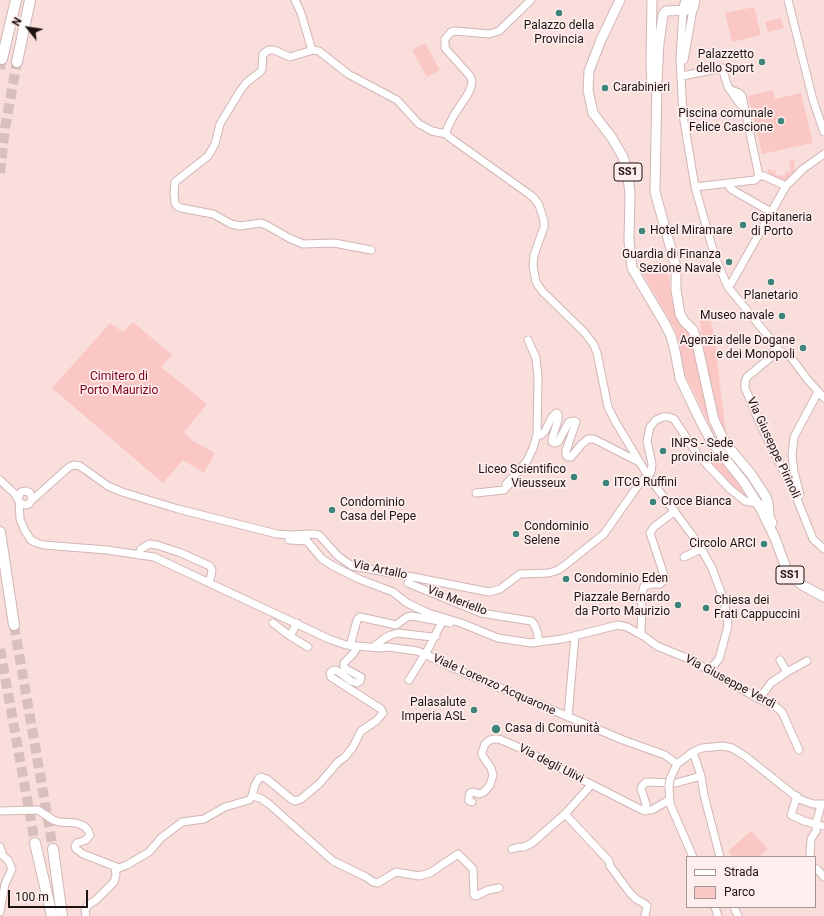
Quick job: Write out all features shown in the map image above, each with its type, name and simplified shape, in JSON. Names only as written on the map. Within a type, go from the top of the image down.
[{"type":"highway","points":[[2,59],[16,0]]},
{"type":"highway","points":[[17,62],[30,0]]},
{"type":"highway","points":[[0,532],[14,625]]},
{"type":"highway","points":[[35,843],[52,916]]},
{"type":"highway","points":[[53,849],[62,916]]},
{"type":"main road","name":"SS1","points":[[620,0],[588,72],[588,90],[593,113],[612,138],[623,157],[628,170],[630,193],[629,241],[632,268],[666,324],[675,351],[680,378],[699,419],[716,448],[747,483],[759,501],[763,504],[769,516],[775,538]]},
{"type":"main road","name":"SS1","points":[[652,0],[651,63],[656,86],[655,192],[676,267],[676,297],[682,318],[694,334],[710,407],[719,432],[732,452],[757,482],[763,504],[786,568],[791,576],[802,585],[824,597]]},
{"type":"main road","points":[[683,11],[686,0]]},
{"type":"main road","points":[[656,86],[663,14],[666,11],[688,11],[694,4]]},
{"type":"street","points":[[295,0],[303,19],[311,47]]},
{"type":"street","points":[[788,0],[812,100],[824,132]]},
{"type":"street","points":[[446,134],[454,116],[468,94],[472,81],[470,76],[445,48],[444,39],[447,35],[455,31],[489,34],[496,32],[503,28],[528,1]]},
{"type":"street","points":[[682,76],[694,4]]},
{"type":"street","points":[[683,11],[680,58],[683,115],[695,187],[711,243],[728,287],[775,348],[790,356],[824,398]]},
{"type":"street","points":[[371,250],[334,243],[303,244],[260,223],[240,226],[231,224],[213,214],[177,206],[174,194],[175,182],[208,156],[215,144],[223,118],[246,83],[260,72],[262,69],[263,54],[269,50],[274,50],[290,58],[313,50],[319,51],[348,74],[397,100],[419,124],[432,131],[446,134],[529,194],[539,205],[544,221],[544,227],[534,255],[533,266],[536,282],[542,291],[585,333],[594,345],[598,353],[608,407],[625,439],[648,476],[675,511],[701,549],[712,568],[722,595],[728,626],[719,659],[708,669]]},
{"type":"street","points":[[682,76],[722,68],[726,84],[731,90],[741,94],[759,176]]},
{"type":"street","points":[[728,287],[786,186],[803,169],[824,154]]},
{"type":"street","points":[[695,187],[755,180],[759,176]]},
{"type":"street","points":[[759,176],[766,177],[786,186]]},
{"type":"street","points":[[728,184],[730,188],[736,192],[771,212]]},
{"type":"street","points":[[506,484],[527,461],[537,435],[538,378],[536,358],[528,340]]},
{"type":"street","name":"Via Giuseppe Pirinoli","points":[[775,348],[770,358],[747,377],[745,388],[761,426],[797,500],[813,539],[824,550]]},
{"type":"street","points":[[800,495],[792,455],[794,437],[818,392]]},
{"type":"street","points":[[537,435],[542,434],[545,431],[552,416],[556,413],[558,414],[558,420],[552,442],[558,442],[570,422],[576,422],[566,451],[566,455],[568,457],[570,457],[580,445],[588,439],[594,439],[640,462]]},
{"type":"street","points":[[648,476],[651,472],[652,464],[647,441],[650,428],[658,419],[669,417],[674,419],[698,455],[730,490],[745,501],[763,504]]},
{"type":"street","name":"Via Artallo","points":[[30,502],[69,467],[80,466],[108,486],[122,492],[178,509],[283,535],[313,534],[319,536],[338,556],[352,566],[493,592],[500,589],[520,574],[548,573],[564,566],[604,534],[639,484],[648,476]]},
{"type":"street","points":[[476,493],[504,490],[512,483],[516,474]]},
{"type":"street","points":[[0,480],[22,496],[32,497],[25,513],[23,524]]},
{"type":"street","name":"Via Artallo","points":[[22,496],[47,487]]},
{"type":"street","points":[[22,496],[23,505],[30,502]]},
{"type":"street","points":[[22,496],[20,519],[25,531],[31,540],[44,545],[107,550],[154,557],[329,639],[350,646],[373,647],[387,643],[398,633],[432,637],[436,636]]},
{"type":"street","points":[[641,635],[642,594],[644,586],[660,584],[665,578],[650,533],[654,527],[675,511]]},
{"type":"street","name":"Via Giuseppe Verdi","points":[[259,530],[272,537],[307,541],[322,559],[333,566],[359,579],[393,592],[407,603],[428,613],[468,626],[498,638],[531,643],[562,639],[618,626],[627,627],[657,646],[708,669],[723,680],[759,699],[774,705],[779,709],[799,750]]},
{"type":"street","points":[[138,555],[141,550],[149,544],[157,545],[181,553],[210,566],[212,570],[209,582]]},
{"type":"street","points":[[684,557],[701,549]]},
{"type":"street","name":"Via Meriello","points":[[408,583],[481,613],[531,621],[537,631],[539,642]]},
{"type":"street","points":[[350,646],[358,618],[360,617],[396,625],[407,617],[412,616],[468,626]]},
{"type":"street","points":[[409,680],[436,636],[442,622]]},
{"type":"street","points":[[273,624],[308,647]]},
{"type":"street","points":[[290,636],[297,624]]},
{"type":"street","points":[[568,717],[575,636]]},
{"type":"street","name":"Viale Lorenzo Acquarone","points":[[387,643],[398,648],[426,652],[451,668],[623,740],[661,754],[670,758],[677,764]]},
{"type":"street","points":[[0,811],[38,810],[53,820],[76,823],[84,826],[90,835],[86,840],[77,843],[74,846],[76,849],[83,854],[119,868],[149,852],[161,838],[182,822],[204,819],[225,807],[249,800],[259,778],[264,777],[295,801],[319,784],[338,762],[345,758],[353,748],[361,731],[376,722],[383,713],[381,709],[360,697],[331,677],[330,673],[336,670],[351,681],[357,683],[360,681],[360,677],[344,668],[344,663],[353,654],[358,646]]},
{"type":"street","points":[[780,660],[787,672]]},
{"type":"street","points":[[759,699],[771,683],[807,661]]},
{"type":"street","name":"Via degli Ulivi","points":[[472,802],[469,800],[470,793],[474,792],[479,794],[484,792],[490,785],[493,775],[482,755],[482,752],[490,740],[499,739],[520,748],[645,811]]},
{"type":"street","points":[[692,856],[671,808],[669,800],[670,783],[677,764],[693,752],[702,748],[716,746],[732,748],[745,756],[802,800],[822,805],[816,824],[816,831],[811,839],[810,856]]},
{"type":"street","points":[[693,752],[701,776],[704,795],[720,856]]},
{"type":"street","points":[[669,800],[652,810],[645,811],[646,804],[641,789],[642,786],[646,782],[676,783],[701,776]]},
{"type":"street","points":[[512,849],[524,847],[565,814],[591,785]]},
{"type":"street","points":[[252,796],[260,798],[269,804],[333,861],[373,882],[378,883],[396,872],[419,876],[430,873],[458,854],[473,868],[474,895],[476,896],[488,890],[499,888]]},
{"type":"street","points":[[797,796],[791,815],[804,821],[824,826]]},
{"type":"street","points":[[565,814],[609,861],[610,866],[630,894],[647,906],[646,916]]},
{"type":"street","points":[[0,847],[3,856],[8,860],[12,868],[5,884],[0,912]]},
{"type":"street","points":[[86,915],[88,905],[96,900],[114,882],[116,875],[115,867]]},
{"type":"street","points":[[817,869],[824,877]]},
{"type":"green space","points":[[754,7],[761,35],[732,42],[725,13]]},
{"type":"green space","points":[[781,18],[784,28],[768,32],[765,22]]},
{"type":"green space","points":[[425,43],[440,70],[427,77],[412,50]]},
{"type":"green space","name":"Piscina comunale Felice Cascione","points":[[773,90],[775,99],[801,93],[813,143],[762,154],[748,96]]},
{"type":"green space","points":[[794,160],[795,171],[786,180],[781,180],[768,173],[767,170],[771,169],[771,171],[776,170],[775,174],[777,176],[785,175],[785,172],[791,171],[789,161]]},
{"type":"green space","points":[[659,262],[669,277],[675,311],[690,332],[715,429],[712,430],[684,372],[676,331],[638,265]]},
{"type":"green space","points":[[707,308],[714,334],[726,435],[724,434],[716,408],[703,348],[699,316]]},
{"type":"green space","name":"Cimitero di Porto Maurizio","points":[[133,322],[172,355],[161,367],[207,404],[184,432],[193,441],[215,453],[204,473],[183,460],[163,483],[52,388],[110,323],[123,332]]},
{"type":"green space","points":[[716,454],[737,480],[749,498],[728,482],[708,461]]},
{"type":"green space","points":[[751,831],[768,849],[760,856],[732,856],[728,851]]},
{"type":"tunnel","points":[[0,69],[2,59]]},
{"type":"tunnel","points":[[0,173],[5,128],[17,62]]},
{"type":"tunnel","points":[[14,625],[53,849]]},
{"type":"tunnel","points":[[0,649],[35,843]]},
{"type":"place","name":"Palazzo della Provincia","points":[[559,13]]},
{"type":"place","name":"Palazzetto dello Sport","points":[[762,62]]},
{"type":"place","name":"Carabinieri","points":[[605,88]]},
{"type":"place","name":"Piscina comunale Felice Cascione","points":[[781,121]]},
{"type":"place","name":"Capitaneria di Porto","points":[[743,225]]},
{"type":"place","name":"Hotel Miramare","points":[[642,231]]},
{"type":"place","name":"Guardia di Finanza Sezione Navale","points":[[729,262]]},
{"type":"place","name":"Planetario","points":[[771,282]]},
{"type":"place","name":"Museo navale","points":[[782,316]]},
{"type":"place","name":"Agenzia delle Dogane e dei Monopoli","points":[[803,348]]},
{"type":"place","name":"INPS - Sede provinciale","points":[[663,451]]},
{"type":"place","name":"Liceo Scientifico Vieusseux","points":[[574,477]]},
{"type":"place","name":"ITCG Ruffini","points":[[606,483]]},
{"type":"place","name":"Croce Bianca","points":[[653,502]]},
{"type":"place","name":"Condominio Casa del Pepe","points":[[332,510]]},
{"type":"place","name":"Condominio Selene","points":[[516,534]]},
{"type":"place","name":"Circolo ARCI","points":[[764,544]]},
{"type":"place","name":"Condominio Eden","points":[[566,579]]},
{"type":"place","name":"Piazzale Bernardo da Porto Maurizio","points":[[678,605]]},
{"type":"place","name":"Chiesa dei Frati Cappuccini","points":[[706,608]]},
{"type":"place","name":"Palasalute Imperia ASL","points":[[474,710]]},
{"type":"place","name":"Casa di Comunità","points":[[496,729]]}]
